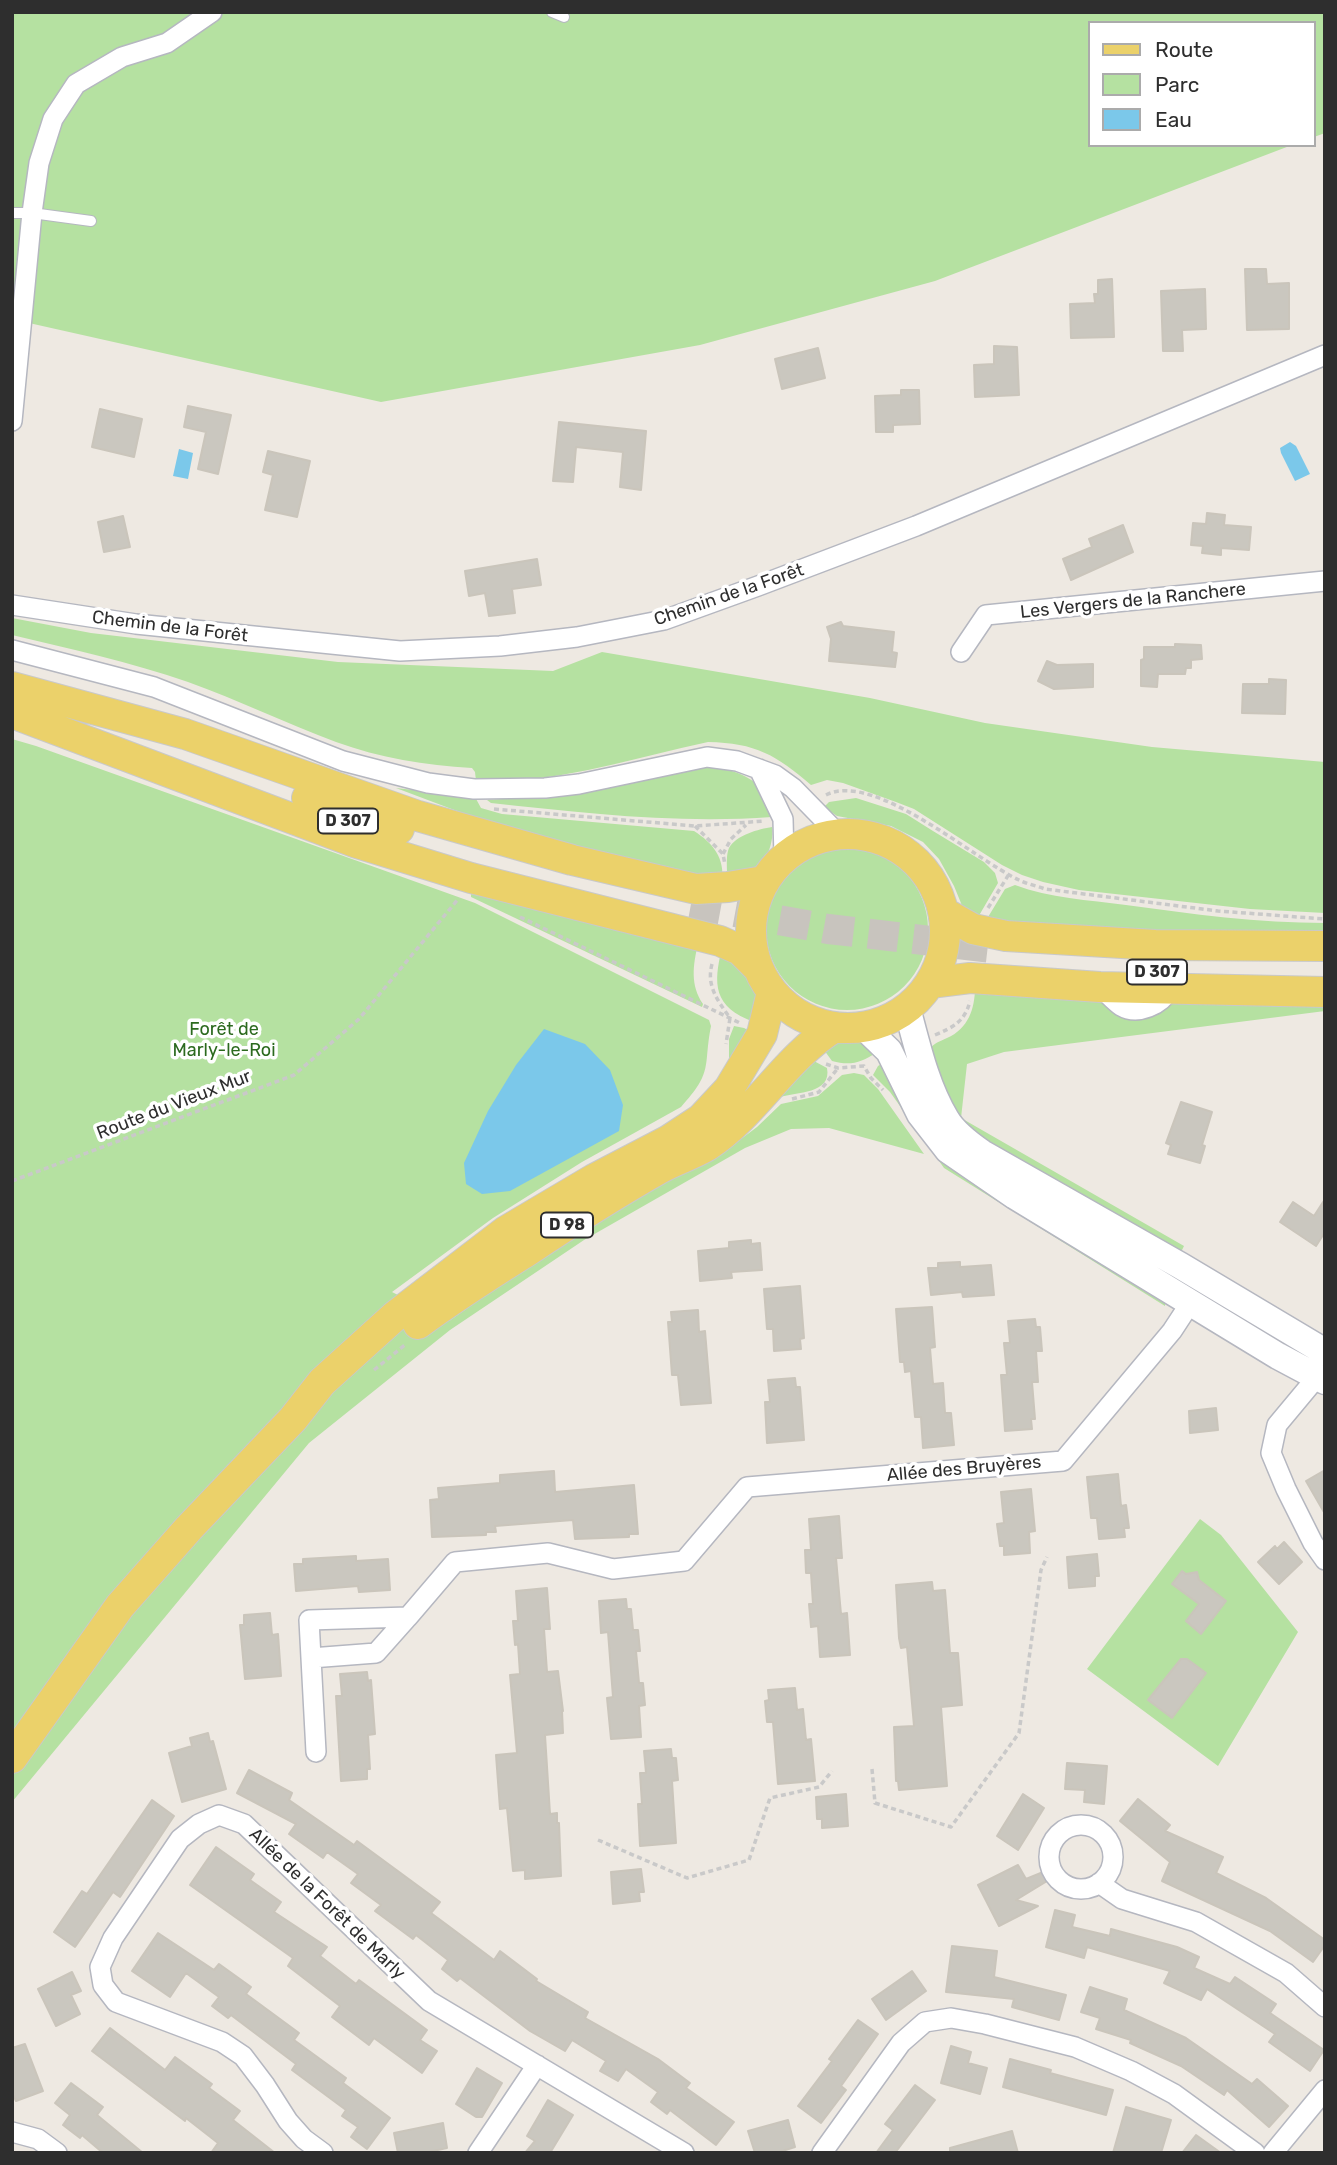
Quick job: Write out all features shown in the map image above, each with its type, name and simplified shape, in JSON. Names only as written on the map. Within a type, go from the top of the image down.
[{"type":"main road","name":"D 307","points":[[12,687],[78,705],[135,734],[355,816],[690,910],[515,872],[407,841],[41,713],[12,707]]},
{"type":"main road","points":[[78,705],[185,734],[430,820],[584,863],[696,889],[764,881]]},
{"type":"main road","points":[[12,713],[471,878],[720,941],[740,950],[765,980],[790,1009],[811,1021],[850,1027],[894,1017],[907,1008],[930,984],[941,961],[945,936],[943,912],[937,892],[927,874],[905,853],[878,838],[858,834],[838,834],[809,842],[784,857],[764,881],[753,909],[750,938],[765,980]]},
{"type":"main road","points":[[943,912],[973,929],[1006,936],[1310,953]]},
{"type":"main road","name":"D 307","points":[[1310,953],[1133,960],[991,954],[1128,971],[1325,973]]},
{"type":"main road","points":[[930,984],[970,978],[1100,987],[1325,992]]},
{"type":"main road","name":"D 98","points":[[12,1758],[120,1606],[189,1528],[293,1419],[322,1382],[386,1324],[506,1231],[594,1179],[669,1140],[701,1119],[729,1089],[762,1034],[765,980]]},
{"type":"main road","name":"D 98","points":[[293,1419],[442,1306],[661,1168],[705,1147],[740,1120],[800,1053],[850,1027]]},
{"type":"street","points":[[12,421],[22,213],[53,119],[76,85],[122,57],[167,43],[212,12]]},
{"type":"street","name":"Chemin de la Forêt","points":[[12,605],[136,624],[400,652],[500,646],[577,637],[664,620],[758,586],[916,526],[1325,355]]},
{"type":"street","name":"Les Vergers de la Ranchere","points":[[961,652],[986,615],[1325,581]]},
{"type":"street","points":[[12,650],[154,687],[343,761],[428,783],[474,789],[545,788],[579,784],[708,757],[737,761],[775,775],[793,788],[838,834]]},
{"type":"street","points":[[759,769],[783,819],[784,857]]},
{"type":"street","points":[[907,1008],[933,1093],[947,1121],[964,1140],[1198,1292],[1323,1369],[1277,1425],[1271,1452],[1286,1489],[1313,1543],[1325,1560]]},
{"type":"street","points":[[850,1027],[889,1051],[920,1114],[947,1150],[981,1175],[1198,1292]]},
{"type":"street","name":"Allée des Bruyères","points":[[408,1616],[455,1562],[548,1553],[613,1569],[684,1561],[747,1487],[1063,1461],[1172,1331],[1198,1292]]},
{"type":"street","points":[[316,1752],[309,1620],[408,1616]]},
{"type":"street","points":[[311,1658],[376,1653],[408,1616]]},
{"type":"street","name":"Allée de la Forêt de Marly","points":[[323,2153],[304,2139],[288,2122],[243,2056],[222,2042],[116,2002],[103,1985],[100,1967],[113,1938],[180,1839],[199,1824],[219,1815],[244,1825],[429,2001],[680,2152]]},
{"type":"street","points":[[1100,1883],[1122,1899],[1196,1922],[1286,1973],[1325,2007]]},
{"type":"street","points":[[822,2153],[901,2043],[925,2022],[951,2018],[1075,2047],[1132,2071],[1174,2094],[1255,2153]]},
{"type":"street","points":[[478,2153],[537,2065]]},
{"type":"street","points":[[1273,2153],[1325,2090]]},
{"type":"street","points":[[12,2132],[38,2139],[57,2153]]},
{"type":"lane","points":[[552,12],[564,17]]},
{"type":"lane","points":[[22,213],[91,221]]},
{"type":"path","points":[[810,807],[834,791],[878,798],[916,815],[1019,880],[1045,889],[1229,912],[1325,919]]},
{"type":"path","points":[[723,854],[728,844],[747,824],[783,819]]},
{"type":"path","name":"Route du Vieux Mur","points":[[12,1181],[294,1075],[359,1018],[465,890],[471,878]]},
{"type":"path","points":[[515,914],[730,1018]]},
{"type":"path","points":[[790,1099],[819,1091],[838,1069]]},
{"type":"path","points":[[368,1375],[408,1343]]},
{"type":"path","points":[[872,1769],[875,1803],[951,1827],[1019,1733],[1041,1570],[1047,1557]]},
{"type":"path","points":[[598,1840],[687,1878],[748,1860],[770,1798],[819,1787],[832,1771]]},
{"type":"green space","points":[[12,12],[1325,12],[1325,133],[1316,136],[1316,21],[1088,21],[1088,147],[1287,147],[935,281],[700,345],[381,402],[29,323],[32,290],[12,288]]},
{"type":"green space","points":[[12,618],[91,633],[338,662],[553,671],[602,652],[870,698],[985,723],[1152,747],[1325,762],[1325,913],[1250,909],[1079,890],[1043,882],[1002,865],[914,809],[843,783],[827,780],[811,785],[776,758],[739,745],[708,742],[564,775],[476,781],[472,768],[403,760],[353,748],[188,682],[122,662],[12,635]]},
{"type":"green space","name":"Forêt de Marly-le-Roi","points":[[12,739],[475,903],[709,1020],[711,1026],[703,1076],[681,1107],[582,1162],[493,1218],[392,1292],[449,1321],[516,1274],[661,1184],[721,1154],[757,1127],[781,1104],[818,1096],[842,1075],[864,1075],[878,1089],[924,1154],[829,1128],[791,1129],[745,1148],[584,1240],[450,1330],[309,1443],[12,1802]]},
{"type":"green space","points":[[703,767],[729,770],[753,781],[765,794],[772,817],[702,819],[631,816],[491,803],[487,800],[564,795]]},
{"type":"green space","points":[[396,788],[475,797],[481,808],[502,814],[694,831],[716,852],[722,865],[722,881],[589,851],[494,825]]},
{"type":"green space","points":[[856,798],[906,814],[984,862],[995,873],[998,883],[977,919],[963,908],[939,859],[923,842],[891,826],[837,816],[824,807],[829,802]]},
{"type":"green space","points":[[772,827],[769,850],[760,865],[749,870],[727,872],[727,854],[732,843],[748,833]]},
{"type":"green space","points":[[847,848],[878,854],[904,872],[922,898],[928,929],[922,960],[904,986],[878,1004],[847,1010],[816,1004],[790,986],[772,960],[766,929],[772,898],[790,872],[816,854]]},
{"type":"green space","points":[[1015,885],[1055,896],[1175,912],[1250,920],[1325,923],[1325,933],[1273,935],[982,927],[1005,889]]},
{"type":"green space","points":[[471,894],[698,944],[694,975],[702,1007],[471,897]]},
{"type":"green space","points":[[722,948],[745,972],[754,989],[754,1022],[730,1009],[719,993],[717,973]]},
{"type":"green space","points":[[975,987],[1325,997],[1325,1011],[1004,1052],[967,1064],[961,1118],[1184,1246],[1179,1256],[993,1149],[957,1118],[929,1050],[965,1024],[974,1003]]},
{"type":"green space","points":[[734,1026],[750,1031],[729,1063],[729,1039]]},
{"type":"green space","points":[[854,1040],[865,1043],[877,1052],[860,1061],[844,1063],[832,1061],[824,1050],[836,1043]]},
{"type":"green space","points":[[812,1060],[827,1068],[824,1083],[811,1090],[780,1097]]},
{"type":"green space","points":[[885,1062],[1165,1301],[1165,1306],[944,1168],[890,1092],[873,1075],[878,1066]]},
{"type":"green space","points":[[1200,1519],[1221,1535],[1298,1632],[1218,1766],[1087,1669]]},
{"type":"water","points":[[1290,442],[1296,446],[1310,474],[1295,481],[1280,448]]},
{"type":"water","points":[[179,449],[193,453],[188,479],[173,476]]},
{"type":"water","points":[[544,1029],[585,1044],[610,1070],[623,1105],[619,1131],[510,1191],[482,1194],[466,1184],[464,1163],[488,1111],[516,1065]]},
{"type":"building","points":[[1245,269],[1266,269],[1267,284],[1289,283],[1289,329],[1247,330]]},
{"type":"building","points":[[1112,279],[1114,337],[1071,338],[1070,304],[1095,303],[1094,294],[1098,294],[1098,280]]},
{"type":"building","points":[[1205,289],[1206,329],[1182,330],[1183,351],[1163,351],[1161,291]]},
{"type":"building","points":[[994,346],[1017,347],[1019,395],[975,397],[974,365],[994,364]]},
{"type":"building","points":[[818,348],[825,378],[782,389],[775,359]]},
{"type":"building","points":[[901,390],[919,390],[920,424],[893,425],[893,432],[876,432],[875,396],[901,395]]},
{"type":"building","points":[[188,406],[231,415],[218,474],[198,469],[206,432],[184,427]]},
{"type":"building","points":[[100,409],[142,419],[134,457],[92,447]]},
{"type":"building","points":[[559,422],[646,431],[641,490],[620,487],[623,452],[576,447],[573,482],[553,481]]},
{"type":"building","points":[[268,451],[310,461],[297,517],[265,510],[273,475],[263,472]]},
{"type":"building","points":[[1207,513],[1225,515],[1224,525],[1251,527],[1249,550],[1221,548],[1221,555],[1202,553],[1203,546],[1191,545],[1193,523],[1206,524]]},
{"type":"building","points":[[123,516],[130,547],[104,552],[98,522]]},
{"type":"building","points":[[1123,525],[1133,552],[1071,580],[1063,559],[1092,547],[1089,539]]},
{"type":"building","points":[[537,559],[541,585],[512,589],[515,613],[489,616],[485,593],[469,596],[465,571]]},
{"type":"building","points":[[841,622],[843,626],[894,632],[892,652],[897,653],[895,667],[829,661],[831,639],[827,627]]},
{"type":"building","points":[[1175,644],[1201,645],[1202,659],[1191,660],[1191,668],[1186,668],[1185,674],[1158,674],[1157,687],[1141,686],[1144,647],[1175,647]]},
{"type":"building","points":[[1047,661],[1057,665],[1093,664],[1093,687],[1054,689],[1038,681]]},
{"type":"building","points":[[1269,679],[1286,680],[1285,714],[1242,713],[1243,684],[1269,684]]},
{"type":"building","points":[[1181,1102],[1212,1112],[1202,1145],[1205,1146],[1200,1163],[1168,1154],[1171,1145],[1166,1143]]},
{"type":"building","points":[[1325,1199],[1325,1232],[1316,1246],[1280,1222],[1293,1202],[1314,1216]]},
{"type":"building","points":[[751,1240],[751,1244],[760,1243],[762,1270],[731,1272],[732,1278],[700,1281],[698,1251],[729,1248],[729,1242]]},
{"type":"building","points":[[960,1262],[960,1267],[991,1265],[994,1295],[963,1297],[962,1292],[931,1295],[928,1268],[938,1268],[938,1263]]},
{"type":"building","points":[[800,1286],[804,1338],[800,1339],[801,1349],[774,1351],[773,1329],[767,1329],[764,1289]]},
{"type":"building","points":[[932,1307],[935,1347],[930,1348],[933,1384],[943,1383],[945,1413],[951,1413],[954,1445],[923,1448],[921,1417],[915,1417],[911,1371],[905,1372],[904,1362],[900,1362],[896,1309]]},
{"type":"building","points":[[698,1310],[699,1332],[705,1331],[711,1403],[681,1405],[678,1375],[672,1375],[668,1322],[672,1322],[671,1312]]},
{"type":"building","points":[[1035,1319],[1036,1327],[1040,1327],[1042,1351],[1036,1351],[1038,1382],[1032,1382],[1035,1419],[1031,1419],[1032,1429],[1005,1431],[1001,1375],[1007,1375],[1004,1343],[1010,1343],[1008,1321]]},
{"type":"building","points":[[795,1378],[796,1387],[800,1387],[804,1440],[767,1443],[765,1402],[770,1402],[768,1380]]},
{"type":"building","points":[[1216,1408],[1218,1430],[1190,1433],[1189,1411]]},
{"type":"building","points":[[1325,1470],[1325,1514],[1306,1481]]},
{"type":"building","points":[[554,1471],[555,1492],[634,1485],[638,1534],[629,1534],[629,1537],[575,1539],[573,1520],[495,1526],[496,1532],[486,1532],[486,1535],[432,1537],[430,1500],[439,1499],[438,1488],[500,1483],[500,1475]]},
{"type":"building","points":[[1118,1474],[1121,1506],[1126,1505],[1129,1528],[1124,1528],[1125,1537],[1099,1539],[1097,1518],[1091,1518],[1087,1477]]},
{"type":"building","points":[[1031,1489],[1035,1531],[1029,1532],[1030,1553],[1004,1555],[997,1524],[1004,1523],[1001,1492]]},
{"type":"building","points":[[839,1516],[842,1558],[836,1558],[841,1614],[847,1613],[850,1655],[820,1657],[818,1626],[811,1627],[811,1573],[806,1573],[805,1550],[811,1550],[809,1519]]},
{"type":"building","points":[[1284,1542],[1302,1562],[1279,1584],[1258,1562],[1275,1546],[1277,1549]]},
{"type":"building","points":[[1097,1554],[1099,1576],[1095,1576],[1095,1586],[1069,1588],[1067,1557]]},
{"type":"building","points":[[356,1556],[356,1561],[388,1559],[390,1590],[359,1592],[358,1586],[296,1591],[294,1564],[303,1564],[303,1559]]},
{"type":"building","points":[[1182,1571],[1186,1574],[1197,1572],[1199,1580],[1226,1601],[1201,1634],[1186,1621],[1199,1604],[1172,1584]]},
{"type":"building","points":[[932,1582],[933,1591],[945,1590],[950,1653],[958,1653],[962,1705],[941,1707],[947,1786],[899,1790],[896,1781],[894,1727],[914,1726],[907,1647],[901,1648],[899,1638],[896,1585]]},
{"type":"building","points":[[547,1588],[550,1629],[544,1629],[547,1672],[558,1671],[563,1711],[563,1733],[545,1735],[550,1814],[557,1813],[559,1823],[561,1876],[525,1879],[525,1870],[513,1871],[507,1808],[500,1809],[496,1755],[517,1753],[510,1675],[520,1674],[513,1621],[518,1621],[516,1591]]},
{"type":"building","points":[[626,1599],[627,1609],[631,1609],[633,1630],[638,1630],[640,1651],[636,1651],[639,1683],[643,1683],[645,1705],[639,1706],[641,1737],[611,1739],[607,1698],[613,1697],[608,1632],[601,1633],[599,1601]]},
{"type":"building","points":[[270,1613],[272,1635],[278,1634],[281,1676],[245,1679],[240,1625],[244,1625],[244,1615]]},
{"type":"building","points":[[1181,1659],[1187,1659],[1206,1673],[1172,1718],[1148,1700]]},
{"type":"building","points":[[367,1672],[368,1681],[371,1680],[375,1734],[368,1735],[370,1769],[367,1769],[367,1779],[341,1781],[336,1696],[342,1696],[340,1674]]},
{"type":"building","points":[[795,1688],[797,1710],[803,1709],[806,1740],[811,1739],[815,1781],[778,1784],[773,1722],[767,1722],[765,1701],[769,1700],[768,1690]]},
{"type":"building","points":[[208,1733],[210,1742],[213,1741],[226,1789],[182,1802],[169,1753],[192,1746],[190,1738]]},
{"type":"building","points":[[671,1749],[672,1758],[676,1758],[678,1780],[672,1781],[676,1843],[640,1846],[638,1804],[642,1804],[640,1773],[646,1773],[644,1751]]},
{"type":"building","points":[[1067,1763],[1107,1766],[1104,1804],[1084,1802],[1085,1790],[1065,1789]]},
{"type":"building","points":[[249,1770],[292,1793],[289,1800],[354,1845],[357,1841],[440,1902],[431,1913],[494,1960],[500,1951],[537,1979],[536,1981],[588,2012],[585,2018],[658,2059],[690,2083],[686,2088],[734,2122],[716,2145],[670,2110],[667,2114],[651,2102],[658,2092],[626,2069],[618,2081],[600,2071],[606,2061],[572,2040],[565,2051],[530,2031],[460,1978],[457,1981],[442,1969],[448,1960],[416,1935],[413,1939],[375,1911],[381,1905],[351,1883],[358,1874],[327,1852],[323,1858],[289,1834],[296,1824],[237,1793]]},
{"type":"building","points":[[846,1794],[848,1826],[822,1828],[822,1819],[817,1819],[816,1797]]},
{"type":"building","points":[[1023,1794],[1044,1808],[1018,1850],[997,1836]]},
{"type":"building","points":[[1138,1799],[1170,1825],[1165,1831],[1223,1857],[1216,1873],[1266,1898],[1325,1940],[1325,1945],[1313,1962],[1270,1931],[1162,1881],[1170,1862],[1120,1821]]},
{"type":"building","points":[[152,1800],[174,1816],[120,1897],[113,1892],[75,1947],[54,1932],[82,1891],[87,1894]]},
{"type":"building","points":[[216,1847],[254,1874],[250,1880],[281,1902],[274,1912],[327,1947],[320,1956],[356,1984],[359,1980],[427,2030],[420,2040],[437,2051],[422,2073],[374,2038],[369,2045],[332,2017],[340,2006],[288,1966],[293,1958],[190,1885]]},
{"type":"building","points":[[1018,1865],[1026,1879],[1053,1868],[1057,1875],[1016,1900],[1038,1906],[999,1926],[978,1885]]},
{"type":"building","points":[[641,1869],[644,1892],[639,1892],[640,1901],[613,1904],[611,1872]]},
{"type":"building","points":[[1055,1910],[1075,1915],[1072,1927],[1110,1936],[1111,1929],[1177,1947],[1199,1957],[1194,1968],[1230,1984],[1235,1977],[1276,2004],[1270,2013],[1324,2050],[1310,2071],[1269,2042],[1275,2034],[1207,1989],[1201,2000],[1164,1983],[1170,1971],[1087,1947],[1084,1958],[1046,1947]]},
{"type":"building","points":[[158,1933],[214,1970],[219,1964],[251,1987],[246,1994],[299,2033],[294,2040],[346,2078],[343,2083],[390,2118],[367,2149],[351,2137],[358,2127],[342,2116],[346,2110],[292,2070],[296,2064],[231,2015],[228,2018],[212,2006],[219,1997],[186,1973],[170,1997],[132,1971]]},
{"type":"building","points":[[952,1946],[997,1951],[994,1977],[1066,1995],[1059,2020],[1012,2007],[1014,1999],[946,1992]]},
{"type":"building","points":[[912,1971],[926,1991],[886,2020],[872,1999]]},
{"type":"building","points":[[72,1972],[81,1991],[71,1995],[80,2014],[56,2026],[38,1989]]},
{"type":"building","points":[[1090,1987],[1127,1999],[1124,2010],[1186,2038],[1252,2084],[1257,2079],[1288,2106],[1269,2127],[1227,2090],[1224,2095],[1181,2066],[1130,2043],[1131,2040],[1096,2029],[1100,2018],[1081,2012]]},
{"type":"building","points":[[858,2020],[878,2034],[841,2086],[846,2090],[821,2123],[798,2106],[832,2061],[829,2059]]},
{"type":"building","points":[[110,2028],[165,2070],[175,2057],[212,2084],[209,2088],[240,2111],[233,2120],[275,2153],[211,2153],[218,2143],[92,2051]]},
{"type":"building","points":[[25,2044],[43,2091],[16,2101],[12,2093],[12,2048]]},
{"type":"building","points":[[951,2046],[971,2052],[968,2063],[987,2068],[980,2094],[941,2083]]},
{"type":"building","points":[[1010,2059],[1113,2090],[1106,2115],[1003,2087]]},
{"type":"building","points":[[477,2068],[502,2083],[482,2117],[476,2117],[456,2104]]},
{"type":"building","points":[[71,2083],[103,2107],[97,2115],[143,2153],[103,2153],[82,2135],[80,2138],[63,2125],[70,2115],[55,2103]]},
{"type":"building","points":[[915,2085],[935,2100],[895,2153],[876,2153],[893,2130],[885,2124]]},
{"type":"building","points":[[548,2100],[573,2115],[550,2153],[525,2153],[535,2141],[527,2136]]},
{"type":"building","points":[[1126,2107],[1171,2120],[1161,2153],[1113,2153]]},
{"type":"building","points":[[788,2120],[795,2147],[776,2153],[755,2153],[748,2131]]},
{"type":"building","points":[[443,2123],[447,2148],[424,2153],[398,2153],[394,2133]]},
{"type":"building","points":[[1012,2131],[1018,2153],[950,2153],[950,2148]]},
{"type":"building","points":[[1196,2135],[1221,2153],[1182,2153]]},
{"type":"tunnel","points":[[691,904],[828,929],[992,948]]}]
